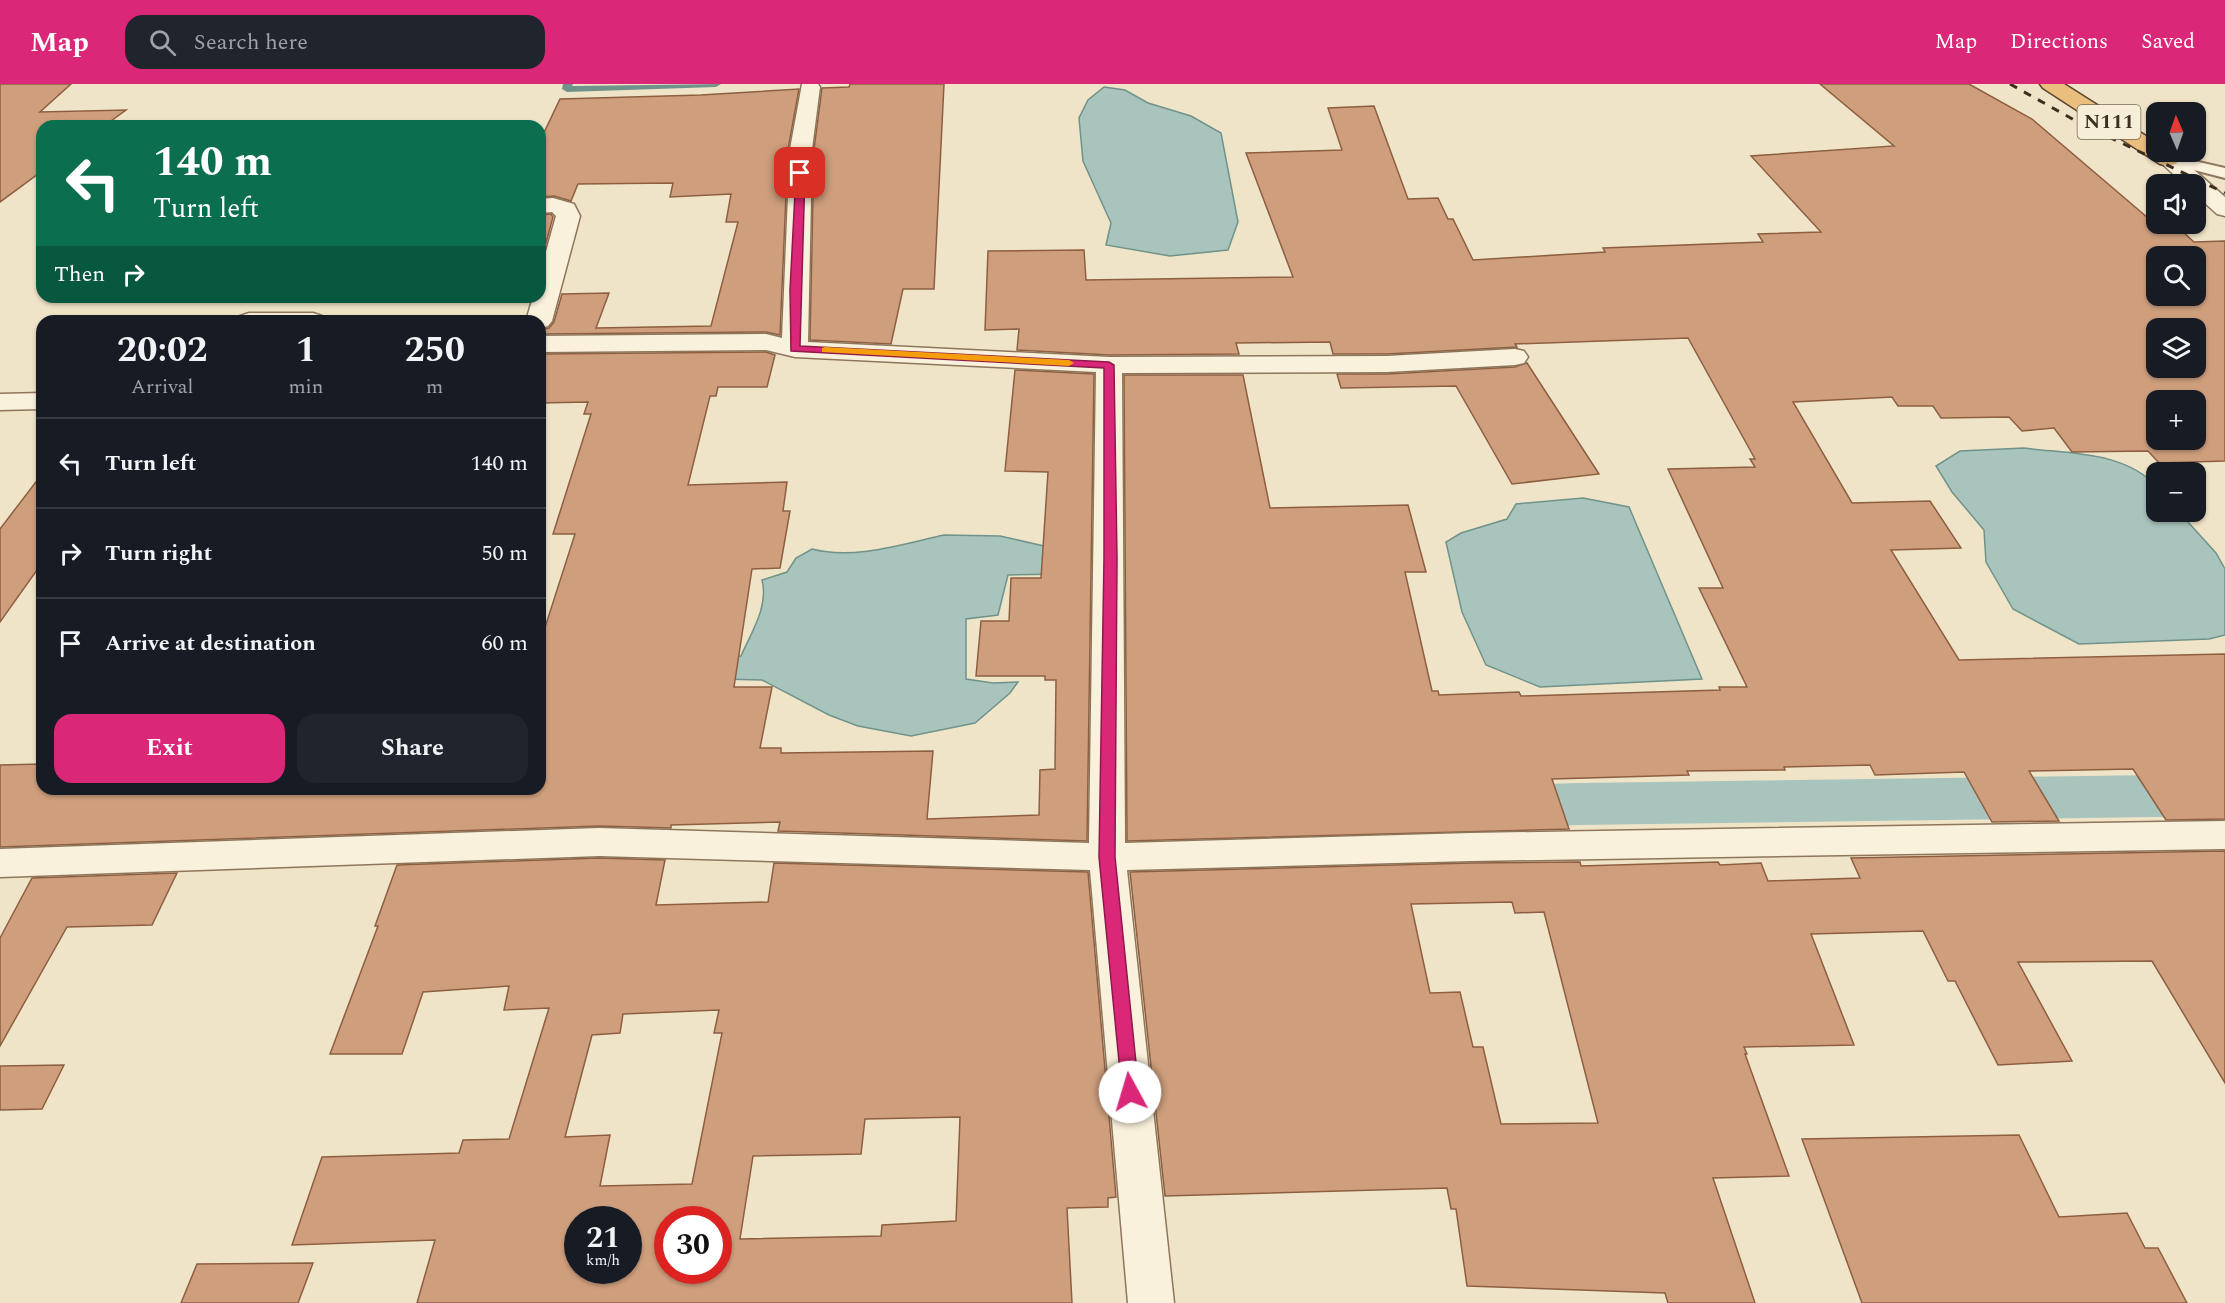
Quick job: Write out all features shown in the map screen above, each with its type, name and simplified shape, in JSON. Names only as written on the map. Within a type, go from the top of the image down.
[{"type":"highway","name":"N111","points":[[2050,84],[2146,145]]},
{"type":"street","points":[[795,349],[801,149],[810,87]]},
{"type":"street","points":[[2171,162],[2225,209]]},
{"type":"street","points":[[546,206],[566,209],[568,216],[546,296]]},
{"type":"street","points":[[546,344],[766,342],[795,349],[1109,365],[1387,364],[1515,357]]},
{"type":"street","points":[[1109,365],[1110,570],[1107,857],[1151,1303]]},
{"type":"street","points":[[0,402],[36,401]]},
{"type":"street","points":[[0,863],[599,842],[1107,857],[1471,847],[2225,835]]},
{"type":"lane","points":[[2180,162],[2225,173]]},
{"type":"water","points":[[1104,87],[1125,90],[1148,103],[1191,116],[1221,133],[1238,222],[1228,250],[1170,256],[1106,245],[1111,223],[1083,161],[1079,118],[1088,100]]},
{"type":"water","points":[[2024,448],[2077,453],[2113,460],[2144,475],[2146,477],[2146,522],[2188,522],[2216,553],[2225,569],[2225,635],[2209,639],[2079,644],[2013,609],[1986,562],[1984,530],[1952,492],[1936,466],[1960,451]]},
{"type":"water","points":[[1583,498],[1629,507],[1702,679],[1540,687],[1486,665],[1462,612],[1446,542],[1461,533],[1507,519],[1516,504]]},
{"type":"water","points":[[944,535],[1000,536],[1066,551],[1064,574],[1008,575],[998,615],[966,619],[966,679],[993,683],[1018,682],[1010,693],[975,723],[911,736],[858,726],[829,715],[762,680],[719,679],[719,658],[741,656],[754,629],[763,600],[762,580],[787,572],[796,558],[812,549],[828,552],[861,552]]},
{"type":"building","points":[[0,84],[71,84],[40,112],[126,110],[112,120],[36,120],[36,175],[0,202]]},
{"type":"building","points":[[850,84],[944,84],[934,289],[903,289],[891,344],[810,340],[814,149],[822,88],[849,87]]},
{"type":"building","points":[[1820,84],[1969,84],[2032,119],[2146,216],[2146,234],[2185,234],[2194,242],[2225,241],[2225,461],[2158,462],[2148,451],[2072,452],[2054,428],[2022,431],[2009,417],[1941,418],[1933,406],[1898,406],[1892,397],[1793,402],[1852,503],[1930,501],[1961,548],[1891,550],[1959,660],[2225,654],[2225,819],[2166,820],[2133,769],[2029,771],[2059,821],[1992,822],[1964,772],[1875,775],[1870,765],[1784,767],[1785,770],[1687,771],[1689,775],[1552,779],[1569,829],[1127,841],[1124,375],[1243,375],[1270,508],[1408,505],[1426,572],[1405,572],[1432,691],[1438,691],[1439,695],[1519,692],[1521,696],[1720,690],[1719,687],[1747,687],[1699,588],[1723,588],[1668,469],[1755,467],[1750,459],[1755,459],[1688,338],[1515,344],[1517,347],[1387,354],[1333,354],[1330,342],[1236,343],[1239,354],[1109,355],[1017,350],[1019,329],[985,330],[988,251],[1084,250],[1086,280],[1293,277],[1246,153],[1342,150],[1328,108],[1374,106],[1408,199],[1438,198],[1448,219],[1453,219],[1473,260],[1605,252],[1603,248],[1763,242],[1758,234],[1821,232],[1751,156],[1894,146]]},
{"type":"building","points":[[799,89],[788,149],[780,335],[766,332],[546,334],[546,329],[554,322],[562,294],[609,293],[596,328],[711,326],[738,222],[726,222],[731,194],[670,197],[673,183],[578,184],[571,201],[554,196],[546,197],[546,128],[560,99],[701,95]]},
{"type":"building","points":[[546,214],[551,214],[553,217],[546,243]]},
{"type":"building","points":[[766,352],[775,355],[767,387],[718,387],[716,396],[710,396],[688,485],[787,482],[783,511],[790,511],[780,568],[752,569],[734,687],[772,687],[760,748],[781,748],[781,753],[933,751],[927,819],[1039,815],[1040,770],[1055,769],[1056,680],[1045,680],[1045,676],[976,676],[981,621],[1009,621],[1011,578],[1041,578],[1048,472],[1005,471],[1015,370],[1094,374],[1087,841],[778,831],[780,822],[671,825],[671,828],[599,826],[0,847],[0,765],[36,764],[36,795],[546,795],[546,624],[575,534],[553,534],[591,414],[584,414],[588,402],[546,403],[546,354]]},
{"type":"building","points":[[1527,363],[1599,474],[1512,484],[1456,386],[1341,388],[1337,374],[1387,374],[1515,367]]},
{"type":"building","points":[[36,482],[36,571],[0,622],[0,529]]},
{"type":"building","points":[[2225,851],[2225,1083],[2152,961],[2018,962],[2072,1061],[1998,1065],[1955,981],[1948,981],[1923,931],[1811,934],[1854,1045],[1744,1047],[1789,1176],[1713,1178],[1755,1303],[1668,1303],[1665,1293],[1467,1286],[1456,1209],[1451,1209],[1447,1188],[1165,1196],[1130,872],[1471,863],[1580,862],[1581,866],[1718,862],[1720,865],[1761,863],[1768,881],[1860,878],[1851,858]],"holes":[[[1512,902],[1515,913],[1544,912],[1598,1123],[1501,1124],[1483,1047],[1473,1047],[1460,992],[1430,993],[1411,904]]]},
{"type":"building","points":[[599,858],[665,860],[656,905],[768,902],[774,863],[1088,872],[1116,1197],[1108,1198],[1108,1207],[1067,1208],[1072,1303],[417,1303],[435,1240],[292,1245],[322,1157],[459,1153],[463,1140],[509,1139],[549,1008],[504,1010],[509,986],[423,992],[402,1054],[330,1054],[378,926],[375,926],[397,865]],"holes":[[[719,1010],[714,1033],[722,1033],[692,1184],[600,1186],[610,1135],[565,1137],[592,1035],[620,1033],[623,1014]],[[960,1117],[956,1221],[882,1225],[881,1236],[740,1239],[753,1156],[861,1154],[865,1119]]]},
{"type":"building","points":[[177,873],[152,925],[67,927],[0,1046],[0,938],[32,878]]},
{"type":"building","points":[[64,1065],[42,1109],[0,1110],[0,1066]]},
{"type":"building","points":[[2019,1135],[2059,1217],[2127,1213],[2145,1248],[2158,1248],[2187,1303],[1862,1303],[1802,1139]]},
{"type":"building","points":[[313,1263],[298,1303],[181,1303],[197,1264]]},
{"type":"waterway","points":[[568,84],[567,89],[716,84]]},
{"type":"waterway","points":[[1487,808],[1579,804],[2225,795]]},
{"type":"railway","points":[[2010,84],[2076,121],[2225,193]]},
{"type":"slow traffic","points":[[825,350],[1069,363]]},
{"type":"route","points":[[800,173],[795,349],[1109,365],[1107,857],[1130,1092]]}]
